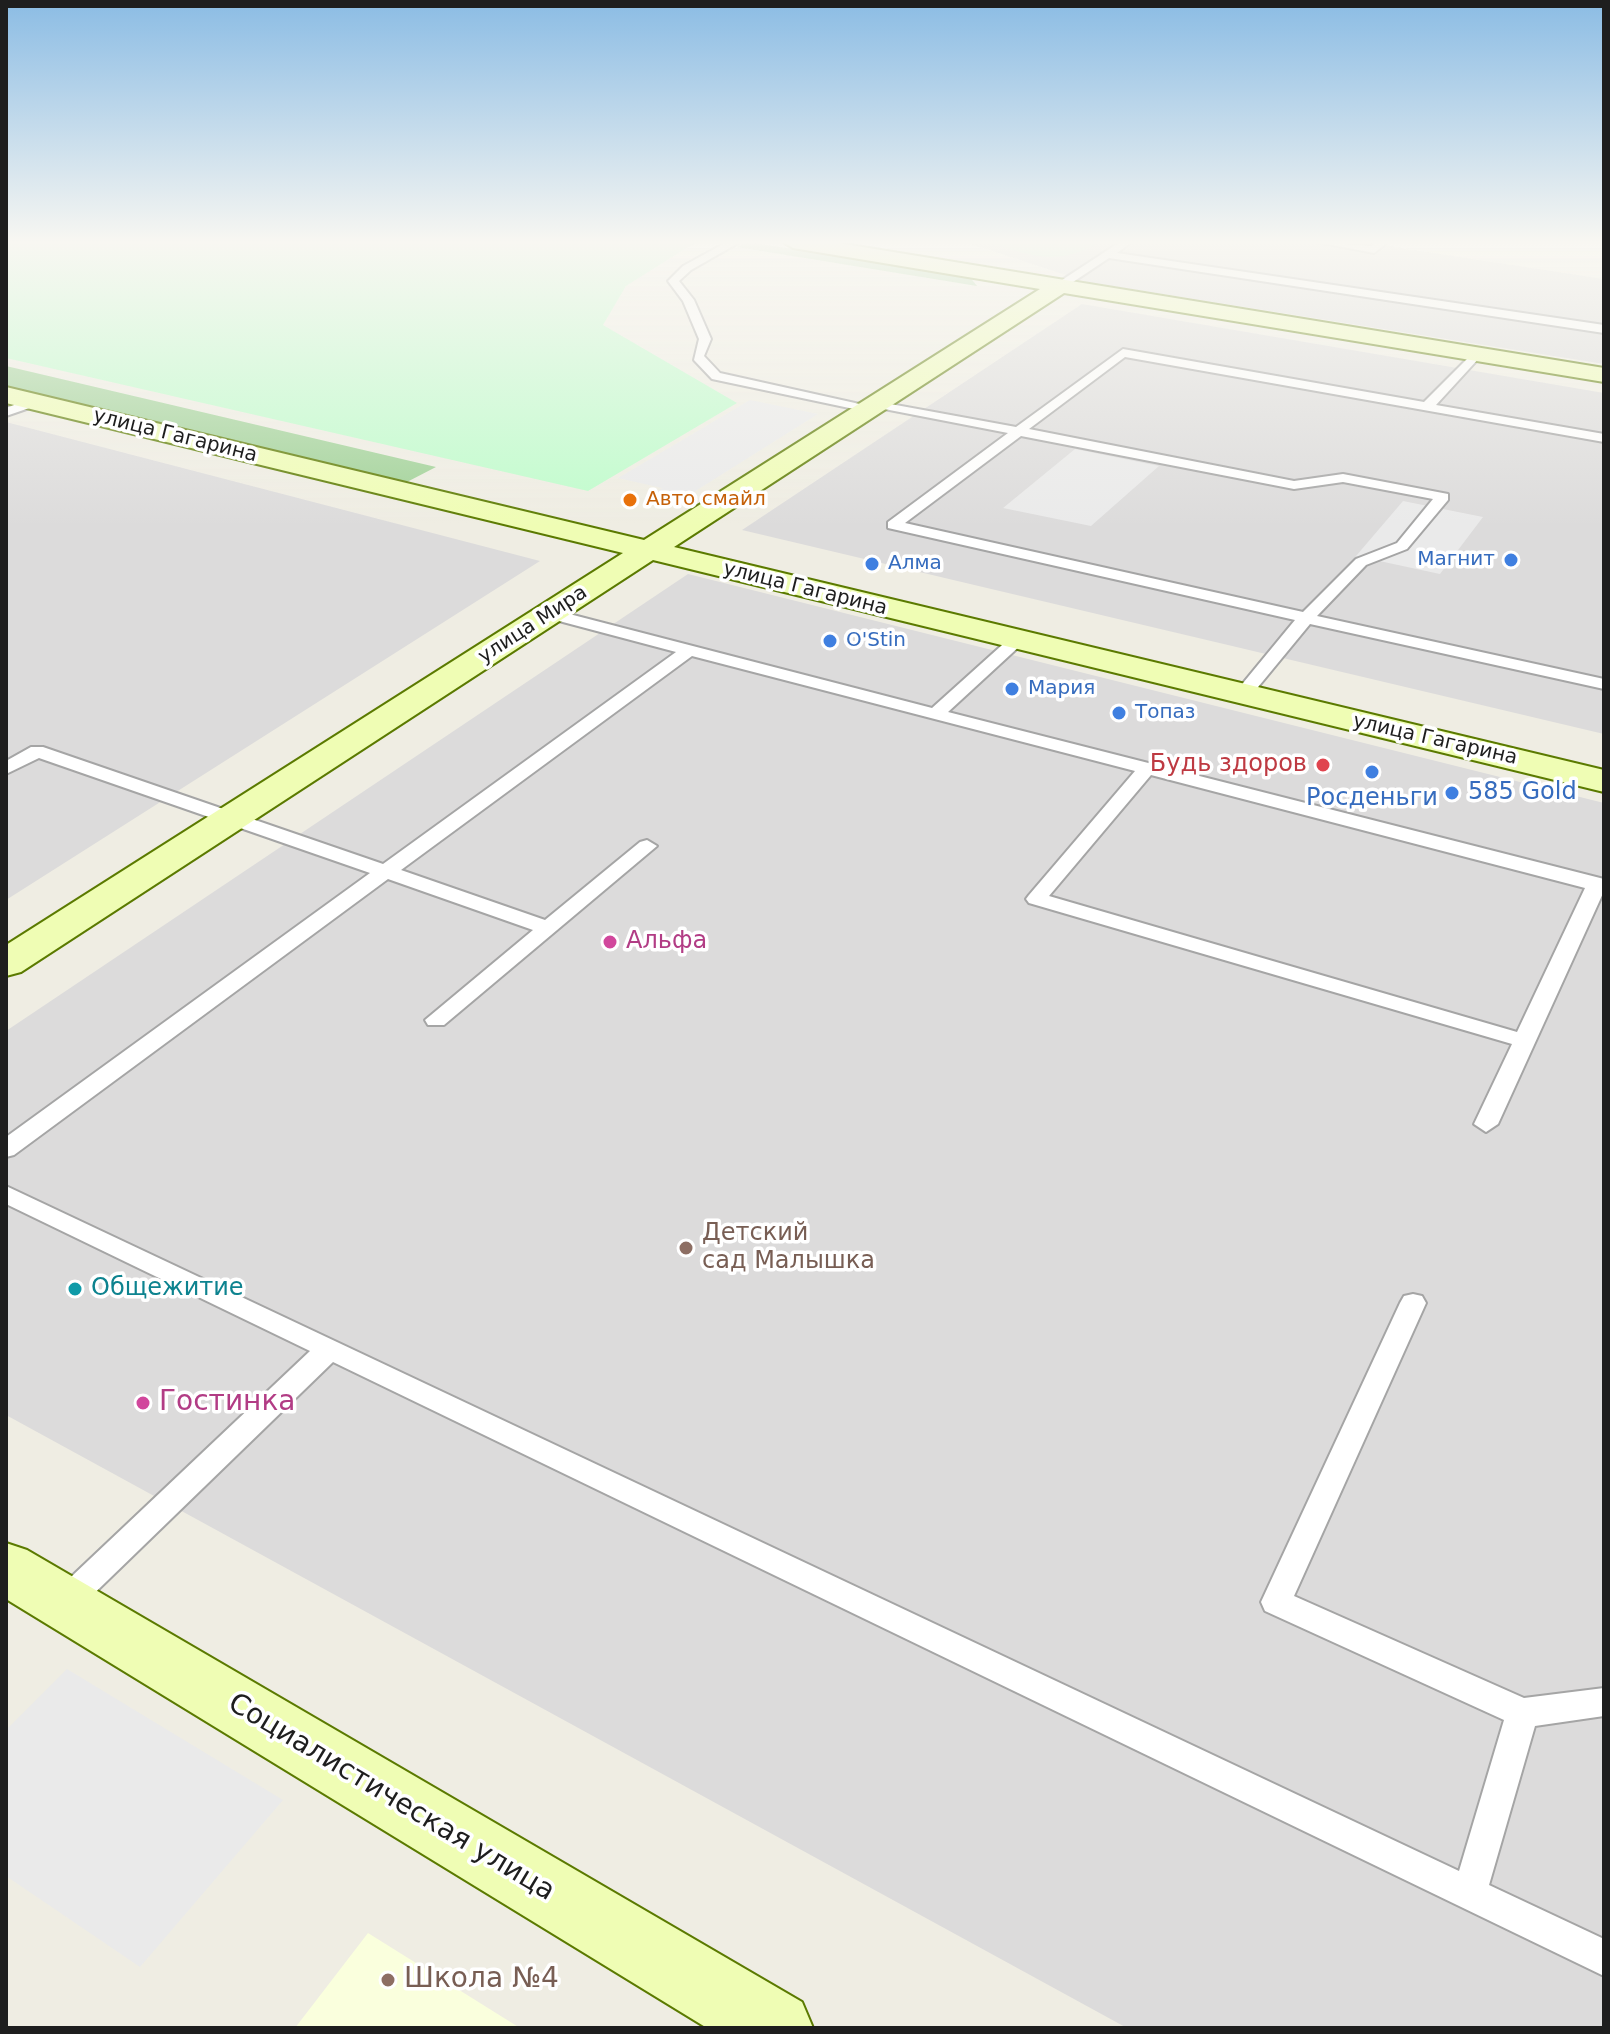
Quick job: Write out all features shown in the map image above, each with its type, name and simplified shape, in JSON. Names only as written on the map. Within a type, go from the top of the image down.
[{"type":"main road","name":"улица Мира","points":[[6,963],[982,337]]},
{"type":"main road","points":[[1372,337],[1604,375]]},
{"type":"main road","name":"улица Гагарина","points":[[6,395],[1604,781]]},
{"type":"main road","name":"Социалистическая улица","points":[[6,1568],[776,2028]]},
{"type":"lane","points":[[704,337],[698,357],[716,376],[1294,485],[1343,478],[1443,497],[1402,546],[1361,562],[1306,618],[1243,694]]},
{"type":"lane","points":[[1604,438],[1123,353],[893,525],[1604,684]]},
{"type":"lane","points":[[1427,407],[1476,354]]},
{"type":"lane","points":[[6,412],[33,402]]},
{"type":"lane","points":[[550,614],[1600,885],[1486,1124]]},
{"type":"lane","points":[[935,714],[1017,640]]},
{"type":"lane","points":[[6,1149],[689,650]]},
{"type":"lane","points":[[6,769],[37,751],[548,928]]},
{"type":"lane","points":[[1147,769],[1036,899],[1525,1041]]},
{"type":"lane","points":[[436,1020],[647,846]]},
{"type":"lane","points":[[6,1194],[1604,1958]]},
{"type":"lane","points":[[1413,1303],[1276,1602],[1522,1713],[1604,1702]]},
{"type":"lane","points":[[64,1603],[331,1348]]},
{"type":"lane","points":[[1469,1895],[1522,1713]]},
{"type":"shaded area","points":[[1032,337],[1275,337],[1604,393],[1604,734],[742,530]]},
{"type":"shaded area","points":[[1433,337],[1604,337],[1604,364]]},
{"type":"shaded area","points":[[750,400],[818,414],[670,507],[643,501],[662,488],[618,478]]},
{"type":"shaded area","points":[[6,422],[540,561],[6,900]]},
{"type":"shaded area","points":[[1075,449],[1159,466],[1091,526],[1003,508]]},
{"type":"shaded area","points":[[1403,501],[1483,517],[1440,574],[1356,556]]},
{"type":"shaded area","points":[[688,574],[1604,803],[1604,2028],[1127,2028],[6,1415],[6,1031]]},
{"type":"shaded area","points":[[67,1669],[283,1800],[140,1967],[6,1876],[6,1730]]},
{"type":"shaded area","name":"Школа №4","points":[[368,1933],[520,2028],[295,2028]]},
{"type":"green space","points":[[6,337],[623,337],[737,403],[588,491],[6,358]]},
{"type":"green space","points":[[6,366],[436,467],[405,483],[6,387]]},
{"type":"place","name":"Авто смайл","points":[[630,500]]},
{"type":"place","name":"Магнит","points":[[1511,560]]},
{"type":"place","name":"Алма","points":[[872,564]]},
{"type":"place","name":"O'Stin","points":[[830,641]]},
{"type":"place","name":"Мария","points":[[1012,689]]},
{"type":"place","name":"Топаз","points":[[1119,713]]},
{"type":"place","name":"Будь здоров","points":[[1323,765]]},
{"type":"place","name":"Росденьги","points":[[1372,772]]},
{"type":"place","name":"585 Gold","points":[[1452,793]]},
{"type":"place","name":"Альфа","points":[[610,942]]},
{"type":"place","name":"Детский сад Малышка","points":[[686,1248]]},
{"type":"place","name":"Общежитие","points":[[75,1289]]},
{"type":"place","name":"Гостинка","points":[[143,1403]]},
{"type":"place","name":"Школа №4","points":[[388,1980]]}]
